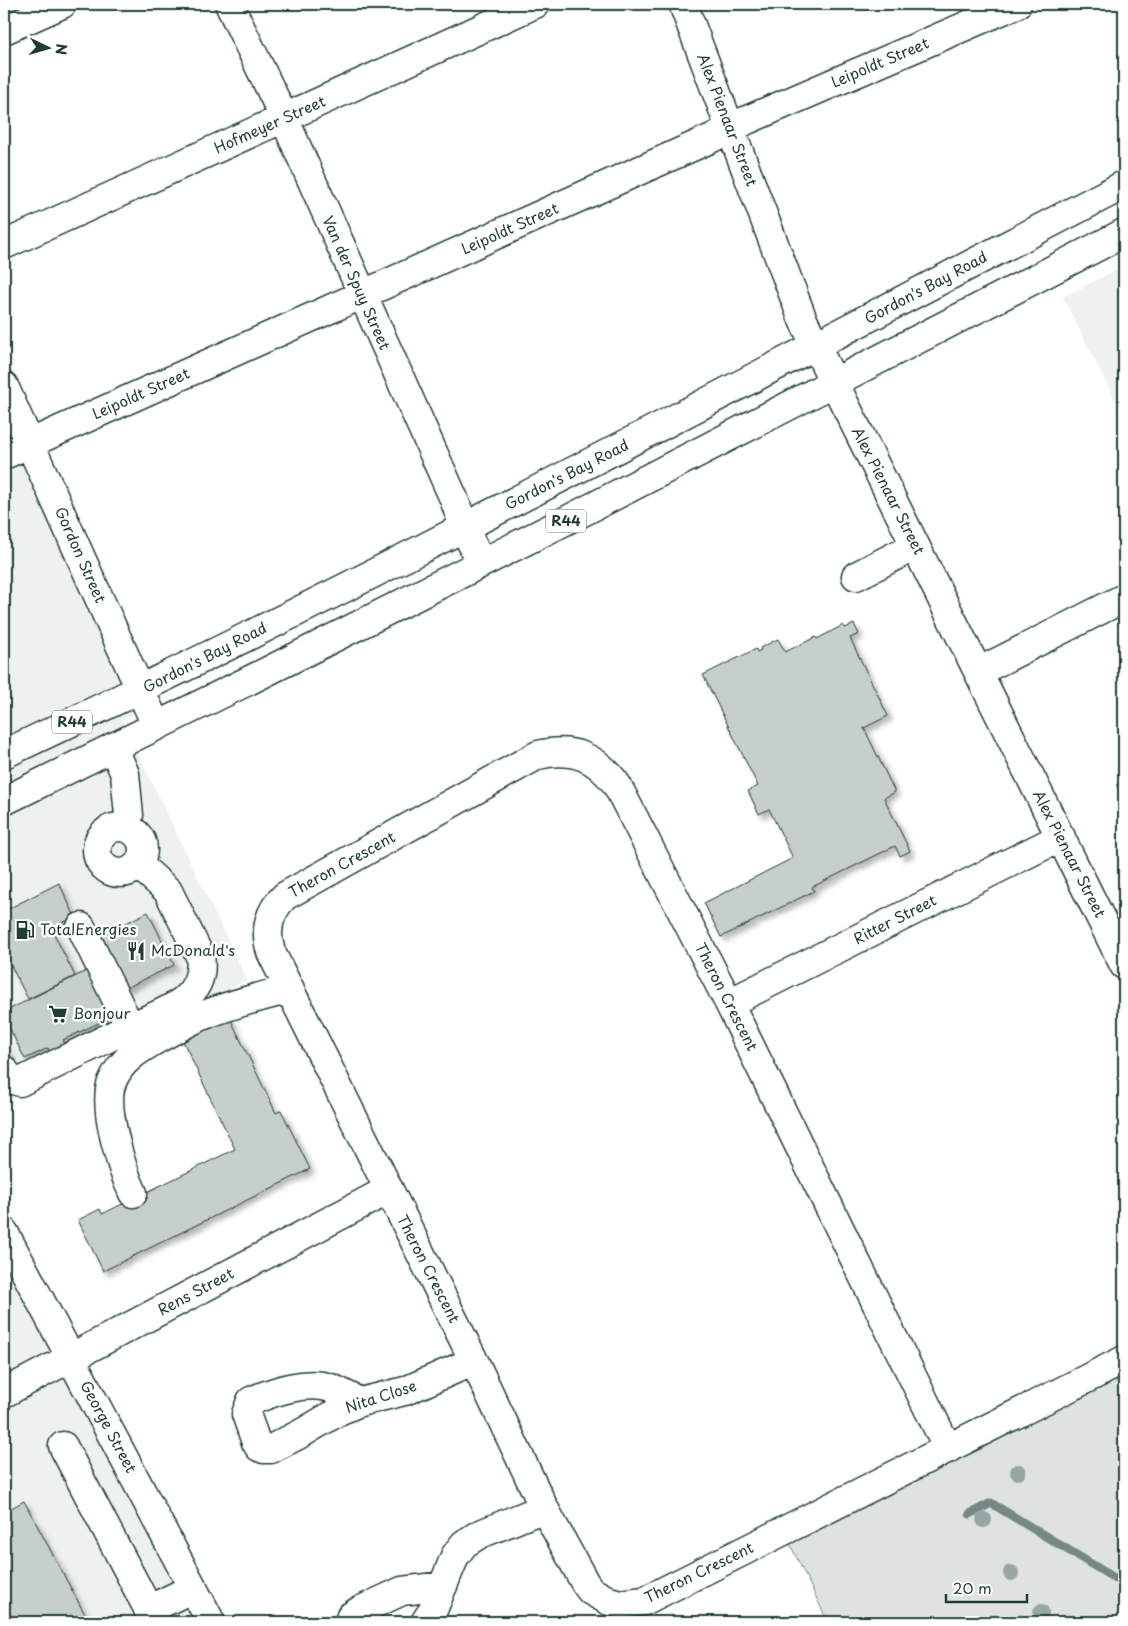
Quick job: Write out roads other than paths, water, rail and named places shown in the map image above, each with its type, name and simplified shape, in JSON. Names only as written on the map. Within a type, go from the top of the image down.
[{"type":"street","points":[[4,30],[62,4]]},
{"type":"street","name":"Van der Spuy Street","points":[[229,4],[284,119],[481,563]]},
{"type":"street","name":"Hofmeyer Street","points":[[4,245],[535,4]]},
{"type":"street","name":"Alex Pienaar Street","points":[[683,4],[803,320],[1124,965]]},
{"type":"street","name":"Leipoldt Street","points":[[4,455],[362,296],[730,129],[1018,4]]},
{"type":"street","name":"Gordon's Bay Road","points":[[4,754],[140,690],[464,527],[1124,185]]},
{"type":"street","name":"R44","points":[[4,801],[481,563],[1124,233]]},
{"type":"street","name":"Gordon Street","points":[[4,386],[156,725]]},
{"type":"street","points":[[856,576],[915,546]]},
{"type":"street","points":[[978,672],[1124,598]]},
{"type":"street","points":[[113,747],[125,774],[129,815],[126,827]]},
{"type":"street","name":"Theron Crescent","points":[[948,1449],[729,1003],[617,785],[598,764],[574,753],[562,752],[538,755],[286,896],[277,904],[271,914],[268,925],[272,952],[474,1361],[544,1508],[585,1583],[592,1591],[609,1602],[641,1612],[948,1449],[1124,1360]]},
{"type":"street","points":[[126,827],[134,831],[141,838],[144,847],[143,856],[139,865],[132,871],[123,874],[114,873],[105,868],[100,862],[97,853],[98,844],[108,830],[126,827]]},
{"type":"street","name":"Ritter Street","points":[[729,1003],[1061,837]]},
{"type":"street","points":[[4,1070],[10,1079],[20,1082],[180,1004],[198,983],[201,965],[200,956],[168,891],[139,865]]},
{"type":"street","points":[[81,927],[130,1027]]},
{"type":"street","points":[[133,1194],[115,1143],[110,1110],[111,1084],[119,1066],[134,1052],[202,1016],[239,1003],[290,989]]},
{"type":"street","name":"Rens Street","points":[[4,1393],[388,1190]]},
{"type":"street","name":"George Street","points":[[4,1232],[211,1622]]},
{"type":"street","name":"Nita Close","points":[[360,1402],[331,1388],[311,1385],[286,1388],[251,1401],[246,1414],[256,1442],[264,1449],[276,1447],[339,1410],[360,1402],[405,1391],[474,1361]]},
{"type":"street","points":[[62,1446],[152,1616],[193,1588]]},
{"type":"street","points":[[425,1622],[455,1556],[464,1544],[478,1535],[544,1508]]},
{"type":"street","points":[[349,1622],[351,1616],[358,1611],[402,1591],[443,1586]]},
{"type":"waterway","points":[[970,1514],[991,1503],[1124,1584]]},
{"type":"place","name":"TotalEnergies","points":[[25,930]]},
{"type":"place","name":"McDonald's","points":[[136,951]]},
{"type":"place","name":"Bonjour","points":[[58,1014]]}]
